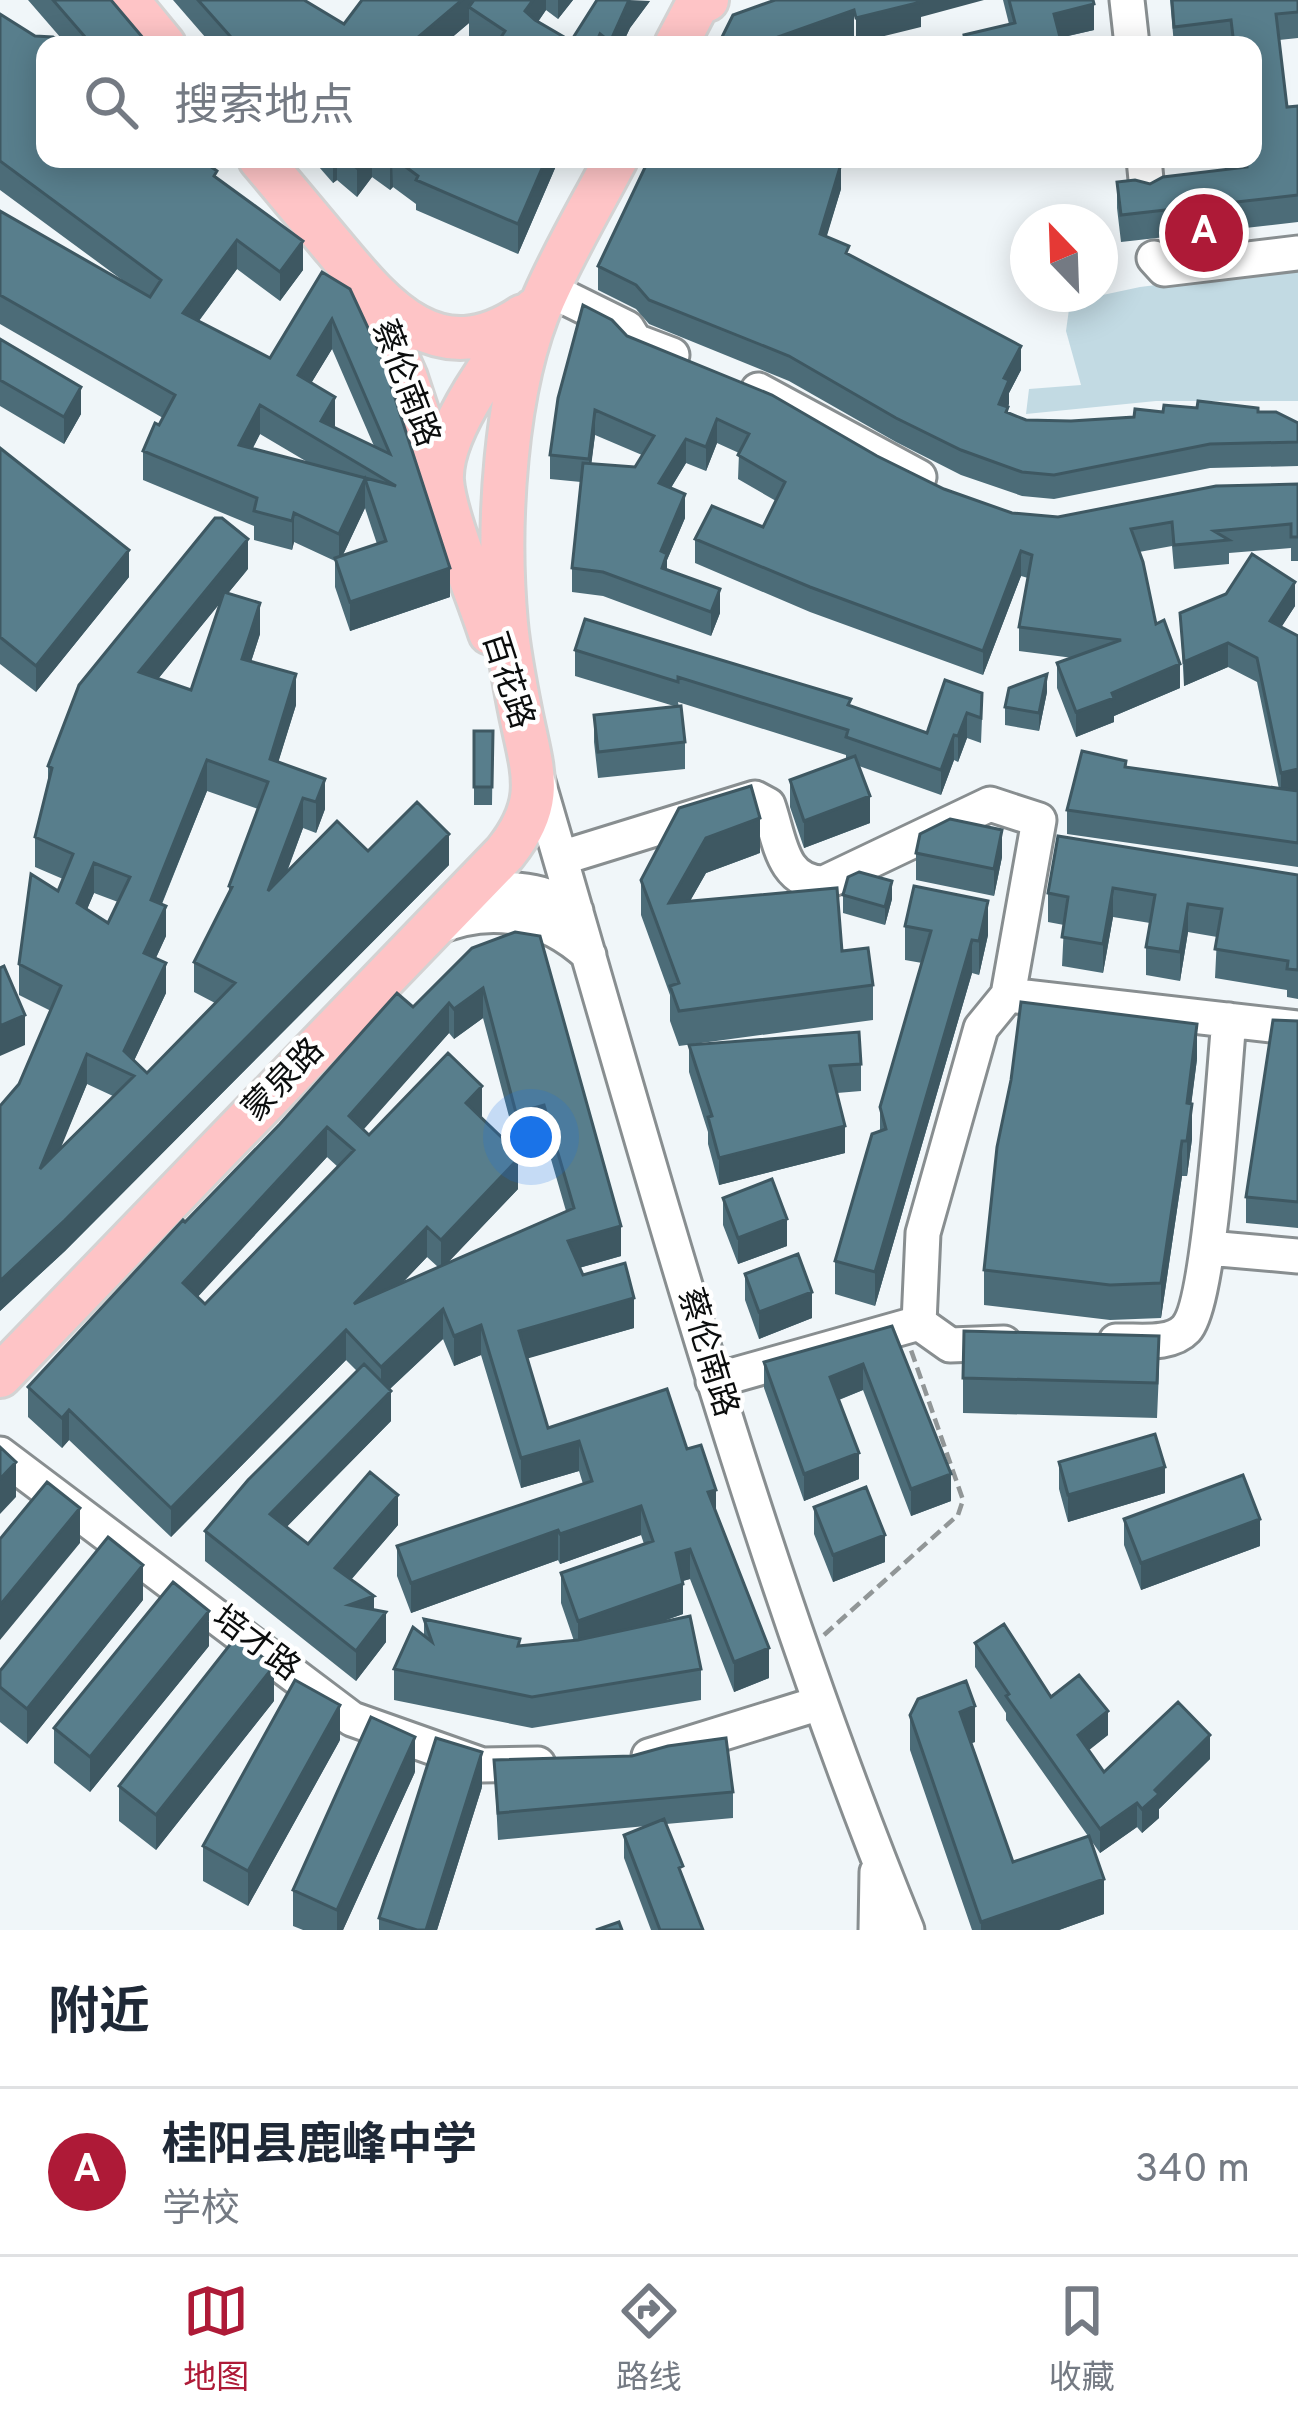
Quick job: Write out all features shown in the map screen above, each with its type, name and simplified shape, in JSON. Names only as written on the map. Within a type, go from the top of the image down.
[{"type":"main road","points":[[127,0],[157,36]]},
{"type":"main road","points":[[681,36],[701,1]]},
{"type":"main road","name":"蔡伦南路","points":[[268,168],[360,279],[397,317],[413,326],[448,336],[484,334],[500,329],[545,294]]},
{"type":"main road","name":"百花路","points":[[534,767],[443,490],[443,461],[495,357],[545,294],[611,168]]},
{"type":"main road","name":"蔡伦南路","points":[[360,279],[397,352],[443,490]]},
{"type":"main road","name":"百花路","points":[[534,767],[510,650],[502,532],[514,413],[545,294]]},
{"type":"main road","name":"蒙泉路","points":[[0,1376],[506,853],[525,826],[534,796],[534,767]]},
{"type":"street","points":[[1127,0],[1131,36]]},
{"type":"street","points":[[1154,258],[1164,269],[1298,253]]},
{"type":"street","points":[[545,294],[627,328],[635,340],[695,364]]},
{"type":"street","points":[[734,380],[781,400],[953,494]]},
{"type":"street","name":"蔡伦南路","points":[[534,767],[713,1381],[801,1655],[907,1930]]},
{"type":"street","points":[[561,858],[755,798],[768,805],[791,874],[806,883],[824,883],[990,804],[1039,820],[1008,995],[981,1028],[923,1233],[911,1325]]},
{"type":"street","points":[[444,917],[485,892],[518,889],[548,896],[576,911]]},
{"type":"street","points":[[444,917],[513,916],[547,926],[589,955]]},
{"type":"street","points":[[1008,995],[1298,1028]]},
{"type":"street","points":[[1084,1342],[1174,1340],[1190,1326],[1208,1248],[1228,1020]]},
{"type":"street","points":[[1208,1248],[1298,1256]]},
{"type":"street","points":[[713,1381],[911,1325],[950,1345],[1040,1342]]},
{"type":"street","name":"培才路","points":[[0,1454],[352,1719],[482,1765],[567,1763]]},
{"type":"street","points":[[609,1762],[631,1762],[820,1703]]},
{"type":"street","points":[[876,1930],[878,1855]]},
{"type":"path","points":[[801,1655],[958,1515],[963,1500],[911,1325]]},
{"type":"shaded area","points":[[1298,267],[1298,401],[1156,401],[1026,414],[1029,389],[1081,385],[1066,331],[1069,312],[1118,312],[1118,292]]},
{"type":"building","points":[[53,0],[111,0],[141,36],[84,36]]},
{"type":"building","points":[[198,0],[304,0],[344,24],[362,0],[462,0],[420,36],[230,36]]},
{"type":"building","points":[[474,0],[533,0],[525,11],[562,36],[502,36],[505,31],[469,7]]},
{"type":"building","points":[[597,0],[629,0],[613,36],[574,36]]},
{"type":"building","points":[[775,0],[921,0],[856,18],[854,10],[781,36],[722,36],[733,15]]},
{"type":"building","points":[[1009,0],[1093,0],[1094,4],[1054,14],[1060,36],[964,36],[1015,23]]},
{"type":"building","points":[[1172,0],[1298,0],[1298,12],[1276,14],[1287,107],[1298,106],[1298,195],[1121,215],[1117,182],[1150,184],[1163,177],[1262,168],[1262,36],[1233,36],[1231,20],[1174,27]]},
{"type":"building","points":[[0,14],[36,36],[36,168],[213,168],[217,171],[214,176],[303,241],[280,272],[237,240],[183,313],[270,358],[322,272],[350,289],[382,358],[450,568],[350,602],[335,558],[386,541],[365,479],[339,534],[294,513],[292,521],[254,511],[257,498],[143,451],[175,395],[0,295],[0,211],[150,297],[161,280],[0,161]],"holes":[[[332,319],[390,454],[321,421],[335,397],[298,375]],[[260,405],[396,486],[239,445]]]},
{"type":"building","points":[[407,168],[542,168],[518,224],[416,180],[418,176]]},
{"type":"building","points":[[645,168],[840,168],[820,234],[849,246],[846,253],[1021,346],[1004,378],[1009,380],[999,404],[1008,407],[1006,412],[1026,420],[1071,421],[1134,417],[1135,409],[1163,412],[1164,405],[1197,408],[1198,401],[1276,412],[1298,423],[1298,442],[1210,444],[1054,475],[1022,472],[961,450],[896,418],[789,356],[649,300],[636,285],[598,266]]},
{"type":"building","points":[[583,305],[612,320],[627,336],[772,395],[944,489],[1012,513],[1058,517],[1216,486],[1298,484],[1298,537],[1291,537],[1291,524],[1214,531],[1229,540],[1174,545],[1172,522],[1131,529],[1156,624],[1164,620],[1180,664],[1076,712],[1057,663],[1121,640],[1019,627],[1032,555],[1021,551],[983,651],[695,539],[712,506],[763,527],[785,482],[738,455],[749,434],[717,419],[706,447],[686,439],[659,483],[685,494],[661,551],[667,554],[662,568],[720,589],[711,612],[603,572],[572,568],[583,463],[635,467],[654,436],[595,410],[589,459],[550,455],[558,398]]},
{"type":"building","points":[[0,339],[81,387],[64,417],[0,380]]},
{"type":"building","points":[[0,448],[129,550],[36,666],[0,637]]},
{"type":"building","points":[[215,518],[222,518],[248,539],[139,672],[191,690],[224,592],[260,603],[242,659],[296,674],[270,759],[325,779],[316,802],[303,798],[268,891],[337,821],[368,851],[417,802],[449,834],[0,1281],[0,1106],[19,1084],[61,986],[19,964],[31,874],[58,891],[73,854],[35,837],[52,768],[48,766],[79,685]],"holes":[[[207,760],[268,782],[232,887],[194,962],[235,983],[147,1073],[124,1051],[166,963],[144,953],[166,906],[151,900]],[[94,863],[130,877],[108,923],[77,903]],[[87,1054],[134,1076],[40,1169]]]},
{"type":"building","points":[[1252,554],[1295,582],[1270,621],[1298,636],[1298,769],[1281,773],[1257,658],[1228,643],[1184,662],[1180,613],[1226,594]]},
{"type":"building","points":[[585,619],[851,699],[848,705],[927,733],[945,680],[982,693],[981,718],[967,713],[941,770],[846,737],[848,730],[575,650]]},
{"type":"building","points":[[1047,674],[1039,713],[1005,707],[1009,688]]},
{"type":"building","points":[[681,706],[685,742],[598,752],[594,715]]},
{"type":"building","points":[[474,731],[493,731],[492,787],[474,787]]},
{"type":"building","points":[[1082,751],[1126,761],[1125,767],[1298,791],[1298,843],[1067,810]]},
{"type":"building","points":[[855,756],[870,796],[804,821],[790,780]]},
{"type":"building","points":[[751,786],[760,818],[706,838],[669,903],[837,888],[842,951],[868,948],[873,985],[679,1011],[670,986],[679,983],[641,880],[679,808]]},
{"type":"building","points":[[950,819],[1002,830],[994,869],[916,853],[920,834]]},
{"type":"building","points":[[1058,836],[1298,875],[1298,970],[1287,969],[1288,961],[1215,949],[1222,909],[1188,904],[1180,952],[1146,947],[1155,895],[1113,888],[1103,944],[1062,937],[1068,897],[1048,893]]},
{"type":"building","points":[[859,872],[892,881],[885,907],[843,895],[848,877]]},
{"type":"building","points":[[914,886],[988,901],[979,941],[972,940],[875,1272],[835,1261],[872,1134],[886,1129],[880,1107],[931,931],[905,926]]},
{"type":"building","points":[[515,932],[540,936],[621,1226],[568,1241],[583,1275],[625,1263],[634,1298],[519,1331],[548,1428],[667,1389],[687,1449],[701,1445],[716,1490],[708,1492],[769,1648],[734,1662],[690,1549],[676,1553],[683,1584],[578,1621],[561,1573],[653,1541],[641,1506],[411,1583],[397,1546],[592,1481],[579,1441],[521,1458],[481,1325],[454,1336],[443,1309],[381,1367],[346,1330],[171,1508],[69,1410],[62,1418],[28,1387],[183,1220],[280,1124],[397,993],[413,1007],[472,948]],"holes":[[[483,988],[516,1113],[544,1105],[574,1208],[354,1304],[427,1227],[441,1240],[518,1159],[518,1153],[466,1103],[482,1086],[448,1053],[369,1135],[349,1116],[449,1003],[454,1009]],[[327,1127],[354,1150],[205,1304],[183,1283]]]},
{"type":"building","points":[[4,966],[25,1015],[0,1026],[0,968]]},
{"type":"building","points":[[1021,1002],[1197,1024],[1187,1141],[1182,1141],[1161,1283],[1110,1285],[984,1270],[997,1147]]},
{"type":"building","points":[[1273,1020],[1298,1021],[1298,1202],[1246,1197]]},
{"type":"building","points":[[859,1032],[861,1064],[830,1066],[845,1126],[719,1158],[708,1117],[712,1116],[689,1045]]},
{"type":"building","points":[[772,1179],[787,1219],[738,1238],[723,1198]]},
{"type":"building","points":[[798,1254],[812,1292],[759,1312],[745,1274]]},
{"type":"building","points":[[892,1326],[951,1474],[911,1489],[863,1364],[830,1377],[859,1453],[804,1474],[764,1362]]},
{"type":"building","points":[[964,1331],[1159,1336],[1157,1383],[963,1378]]},
{"type":"building","points":[[364,1364],[391,1391],[270,1514],[308,1544],[370,1472],[398,1495],[335,1568],[374,1596],[349,1605],[386,1612],[356,1651],[205,1531],[248,1480]]},
{"type":"building","points":[[1155,1434],[1165,1467],[1068,1495],[1059,1462]]},
{"type":"building","points":[[0,1447],[16,1462],[0,1479]]},
{"type":"building","points":[[1243,1475],[1260,1519],[1141,1563],[1124,1519]]},
{"type":"building","points":[[47,1482],[80,1508],[0,1605],[0,1539]]},
{"type":"building","points":[[866,1487],[885,1535],[833,1555],[814,1507]]},
{"type":"building","points":[[108,1537],[143,1565],[27,1709],[0,1687],[0,1671]]},
{"type":"building","points":[[173,1582],[209,1611],[90,1757],[54,1728]]},
{"type":"building","points":[[690,1616],[701,1669],[532,1697],[394,1669],[413,1627],[432,1642],[424,1619],[520,1639],[518,1646],[578,1640]]},
{"type":"building","points":[[1004,1624],[1051,1697],[1079,1675],[1108,1711],[1078,1735],[1104,1772],[1178,1702],[1210,1735],[1142,1809],[1137,1803],[1100,1829],[1006,1696],[975,1643]]},
{"type":"building","points":[[236,1637],[274,1666],[156,1815],[119,1786]]},
{"type":"building","points":[[295,1680],[340,1705],[248,1871],[203,1846]]},
{"type":"building","points":[[966,1681],[975,1706],[960,1712],[1013,1862],[1089,1836],[1104,1879],[981,1922],[910,1715],[918,1699]]},
{"type":"building","points":[[371,1717],[415,1737],[337,1910],[293,1890]]},
{"type":"building","points":[[436,1738],[482,1752],[426,1930],[417,1930],[379,1918]]},
{"type":"building","points":[[726,1738],[733,1792],[498,1813],[494,1760],[632,1756]]},
{"type":"building","points":[[664,1819],[703,1930],[660,1930],[624,1835]]},
{"type":"building","points":[[619,1922],[622,1930],[596,1930]]},
{"type":"place","name":"桂阳县鹿峰中学","points":[[1204,233]]}]
